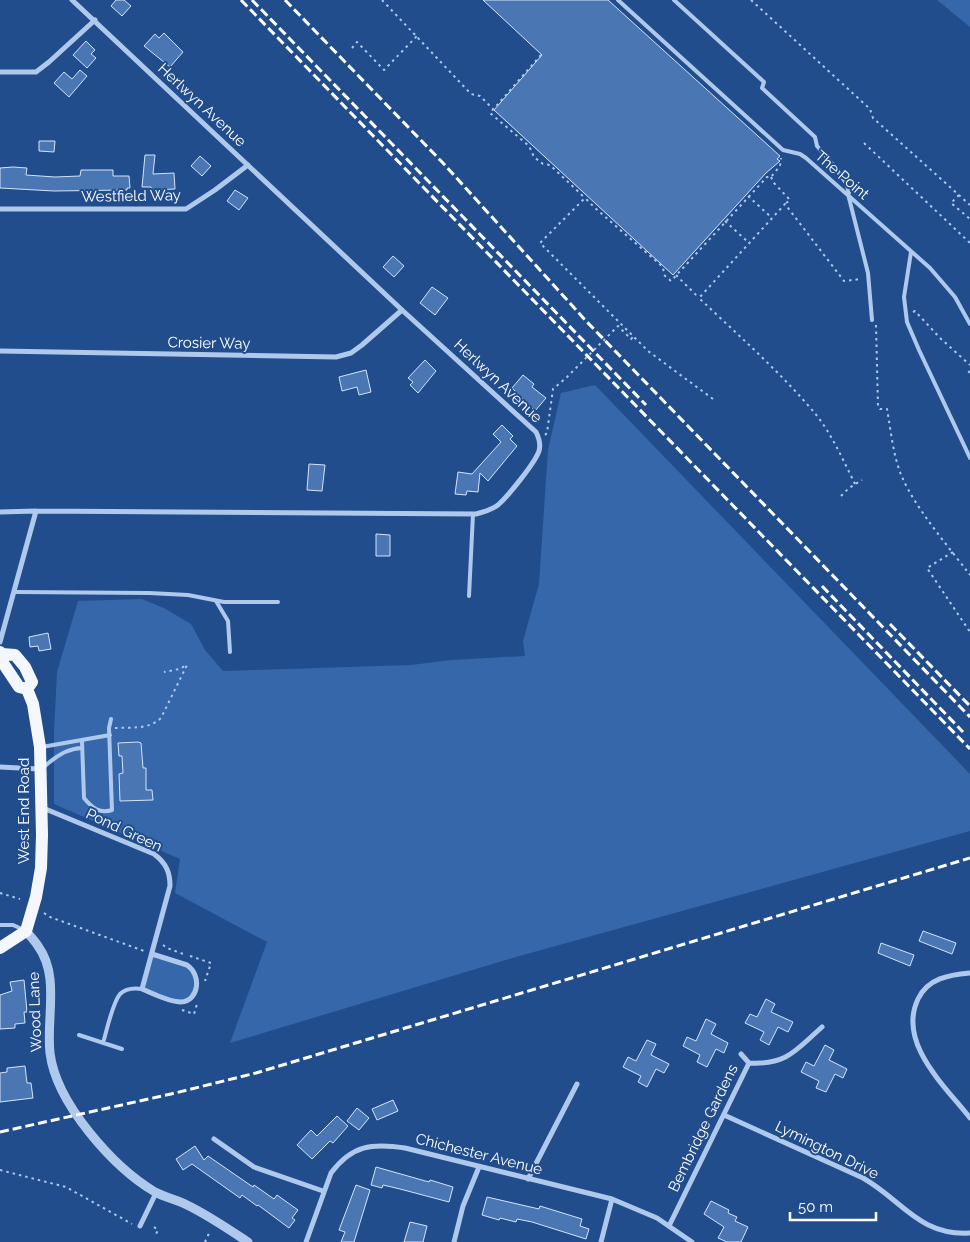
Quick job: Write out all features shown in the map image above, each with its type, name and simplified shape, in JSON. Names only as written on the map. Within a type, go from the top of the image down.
[{"type":"main road","name":"West End Road","points":[[1,649],[3,663],[19,687],[28,689],[33,704],[40,747],[41,868],[36,896],[26,931]]},
{"type":"main road","points":[[0,948],[26,931]]},
{"type":"street","name":"Herlwyn Avenue","points":[[0,512],[473,514],[487,512],[499,504],[529,467],[539,450],[539,439],[536,432],[402,310],[72,0]]},
{"type":"street","points":[[0,72],[36,72],[95,20]]},
{"type":"street","name":"Westfield Way","points":[[0,209],[186,209],[248,165]]},
{"type":"street","name":"Crosier Way","points":[[0,351],[336,357],[351,352],[362,345],[402,310]]},
{"type":"street","points":[[1,649],[36,511]]},
{"type":"street","points":[[0,767],[41,769]]},
{"type":"street","name":"Pond Green","points":[[41,808],[154,854],[162,860],[167,868],[170,886],[142,989]]},
{"type":"street","name":"Wood Lane","points":[[26,931],[38,946],[49,970],[50,1054],[59,1085],[67,1100],[98,1142],[128,1171],[156,1193],[187,1205],[244,1241]]},
{"type":"street","points":[[142,989],[174,1001],[185,1002],[193,996],[197,982],[195,973],[187,965],[152,954]]},
{"type":"street","points":[[970,973],[951,974],[942,977],[926,988],[916,1004],[912,1025],[919,1048],[930,1070],[970,1118]]},
{"type":"street","name":"Bembridge Gardens","points":[[669,1226],[749,1064],[780,1061],[822,1027]]},
{"type":"street","points":[[741,1054],[749,1064]]},
{"type":"street","points":[[528,1179],[578,1084]]},
{"type":"street","name":"Lymington Drive","points":[[724,1115],[863,1178],[887,1194],[913,1217],[926,1225],[944,1231],[970,1233]]},
{"type":"street","points":[[214,1139],[254,1167],[324,1191]]},
{"type":"street","name":"Chichester Avenue","points":[[306,1242],[331,1173],[337,1165],[354,1152],[372,1146],[385,1145],[405,1148],[612,1199],[642,1210],[692,1242]]},
{"type":"street","points":[[454,1242],[463,1206],[479,1166]]},
{"type":"street","points":[[140,1226],[156,1193]]},
{"type":"street","points":[[601,1242],[612,1199]]},
{"type":"lane","name":"The Point","points":[[618,0],[783,150],[800,154],[848,194],[930,268],[955,297],[970,324]]},
{"type":"lane","points":[[674,0],[764,82],[762,88],[815,136],[817,146],[846,183],[850,193],[848,194],[868,278],[872,320]]},
{"type":"lane","points":[[911,252],[904,297],[906,315],[919,350],[970,458]]},
{"type":"lane","points":[[469,596],[473,514]]},
{"type":"lane","points":[[15,592],[149,593],[188,595],[216,601],[278,602]]},
{"type":"lane","points":[[216,601],[228,621],[230,652]]},
{"type":"lane","points":[[82,741],[84,798],[98,811],[112,810],[109,728],[111,719]]},
{"type":"lane","points":[[40,747],[110,735]]},
{"type":"lane","points":[[41,769],[52,760],[74,748],[82,748]]},
{"type":"lane","points":[[0,924],[12,925],[26,931]]},
{"type":"lane","points":[[102,1043],[120,994],[130,989],[142,989]]},
{"type":"lane","points":[[79,1035],[122,1049]]},
{"type":"path","points":[[382,0],[471,94],[480,96],[493,109]]},
{"type":"path","points":[[751,0],[870,109],[873,118],[970,205]]},
{"type":"path","points":[[352,48],[357,42],[384,70],[417,36]]},
{"type":"path","points":[[541,55],[490,113],[529,146],[534,157],[543,164],[550,165],[595,208],[663,267],[664,274],[671,281],[748,196],[767,177],[771,177],[780,166],[781,156],[786,150]]},
{"type":"path","points":[[864,143],[970,243]]},
{"type":"path","points":[[699,298],[790,200],[774,183],[771,177]]},
{"type":"path","points":[[959,195],[951,203],[970,219]]},
{"type":"path","points":[[748,196],[772,218]]},
{"type":"path","points":[[585,198],[540,243],[648,352],[713,399]]},
{"type":"path","points":[[785,204],[844,281],[868,278]]},
{"type":"path","points":[[726,221],[749,243]]},
{"type":"path","points":[[676,275],[779,373],[812,411],[827,430],[855,484]]},
{"type":"path","points":[[906,315],[915,311],[940,338],[970,365]]},
{"type":"path","points":[[872,320],[876,323],[878,407],[880,409],[887,409],[894,452],[901,476],[913,498],[970,575]]},
{"type":"path","points":[[539,439],[547,433],[553,389],[618,326],[631,339],[633,337]]},
{"type":"path","points":[[970,371],[968,373],[970,375]]},
{"type":"path","points":[[841,496],[862,480]]},
{"type":"path","points":[[953,552],[927,568],[970,632]]},
{"type":"path","points":[[109,728],[148,726],[161,718],[187,665],[164,672]]},
{"type":"path","points":[[0,893],[20,899]]},
{"type":"path","points":[[44,913],[50,917],[152,954]]},
{"type":"path","points":[[0,1170],[66,1187],[132,1225],[133,1222]]},
{"type":"path","points":[[205,1242],[215,1221]]},
{"type":"path","points":[[154,1227],[158,1230],[155,1236]]},
{"type":"shaded area","points":[[937,0],[970,0],[970,27]]},
{"type":"shaded area","points":[[595,385],[970,774],[970,831],[516,957],[230,1043],[267,942],[175,893],[180,859],[54,804],[54,732],[57,672],[78,601],[142,599],[164,608],[191,624],[205,650],[223,671],[411,665],[451,660],[525,656],[523,641],[539,584],[548,450],[561,393]]},
{"type":"shaded area","points":[[152,954],[187,965],[197,977],[193,996],[179,1002],[142,989]]},
{"type":"building","points":[[116,0],[124,0],[131,6],[122,16],[111,6]]},
{"type":"building","points":[[483,0],[608,0],[780,156],[777,159],[780,161],[766,173],[673,275],[494,110],[542,55]]},
{"type":"building","points":[[164,33],[183,52],[170,67],[144,46],[155,34],[159,38]]},
{"type":"building","points":[[86,41],[95,50],[91,54],[96,58],[87,68],[73,55]]},
{"type":"building","points":[[80,70],[87,76],[69,97],[54,83],[64,72],[72,79]]},
{"type":"building","points":[[39,141],[55,141],[54,152],[39,151]]},
{"type":"building","points":[[145,155],[155,155],[153,174],[174,173],[175,189],[152,190],[151,187],[142,187]]},
{"type":"building","points":[[200,156],[211,166],[202,176],[191,166]]},
{"type":"building","points":[[0,168],[27,168],[26,175],[55,177],[80,176],[81,170],[113,170],[113,176],[129,176],[130,188],[127,188],[127,190],[54,191],[0,188]]},
{"type":"building","points":[[235,190],[248,198],[239,210],[227,201]]},
{"type":"building","points":[[393,256],[404,266],[394,277],[383,267]]},
{"type":"building","points":[[432,287],[448,298],[435,315],[420,303]]},
{"type":"building","points":[[425,360],[436,371],[418,393],[410,385],[413,382],[408,378]]},
{"type":"building","points":[[366,370],[371,392],[359,395],[357,387],[342,391],[339,377]]},
{"type":"building","points":[[523,375],[534,384],[532,387],[546,398],[535,411],[512,388]]},
{"type":"building","points":[[502,425],[513,436],[510,439],[517,446],[488,481],[480,473],[478,492],[467,491],[466,495],[455,494],[458,472],[472,474],[501,442],[493,434]]},
{"type":"building","points":[[309,464],[325,465],[322,491],[307,490]]},
{"type":"building","points":[[376,534],[390,535],[390,556],[376,556]]},
{"type":"building","points":[[48,633],[51,649],[39,651],[38,646],[30,647],[29,637]]},
{"type":"building","points":[[118,743],[141,743],[143,768],[146,768],[146,790],[152,790],[153,800],[120,801],[119,774],[123,773],[122,756],[119,756]]},
{"type":"building","points":[[923,931],[956,943],[952,954],[919,941]]},
{"type":"building","points":[[881,943],[914,955],[910,966],[878,953]]},
{"type":"building","points":[[24,980],[27,1012],[24,1012],[25,1023],[15,1024],[15,1028],[0,1029],[0,995],[12,991],[10,982]]},
{"type":"building","points":[[766,999],[775,1004],[771,1012],[793,1022],[788,1032],[778,1027],[769,1045],[760,1040],[764,1032],[745,1023],[750,1014],[757,1017]]},
{"type":"building","points":[[706,1019],[716,1024],[711,1034],[728,1043],[724,1053],[716,1049],[707,1067],[697,1062],[700,1055],[683,1046],[687,1037],[696,1041]]},
{"type":"building","points":[[647,1040],[656,1044],[651,1055],[669,1064],[664,1073],[656,1069],[647,1087],[638,1082],[641,1076],[623,1067],[628,1057],[636,1061]]},
{"type":"building","points":[[825,1045],[834,1050],[829,1060],[847,1069],[843,1078],[835,1074],[826,1092],[816,1088],[819,1081],[801,1072],[806,1062],[814,1066]]},
{"type":"building","points":[[25,1066],[27,1083],[31,1083],[33,1098],[0,1102],[0,1073],[7,1072],[7,1068]]},
{"type":"building","points":[[393,1100],[398,1111],[377,1120],[372,1109]]},
{"type":"building","points":[[357,1108],[369,1118],[359,1130],[347,1121]]},
{"type":"building","points":[[337,1116],[348,1126],[333,1143],[330,1141],[312,1159],[297,1145],[311,1130],[317,1136]]},
{"type":"building","points":[[195,1146],[204,1160],[208,1156],[253,1187],[254,1185],[274,1199],[277,1195],[298,1210],[292,1218],[295,1220],[289,1228],[258,1205],[242,1195],[240,1198],[192,1164],[183,1170],[176,1159]]},
{"type":"building","points":[[376,1167],[453,1187],[449,1202],[383,1185],[382,1188],[371,1185]]},
{"type":"building","points":[[356,1185],[370,1190],[354,1242],[341,1242],[345,1232],[339,1230]]},
{"type":"building","points":[[487,1197],[539,1209],[540,1206],[582,1219],[580,1226],[589,1229],[586,1239],[532,1222],[517,1219],[516,1222],[500,1218],[499,1220],[482,1215]]},
{"type":"building","points":[[711,1201],[729,1210],[728,1213],[737,1217],[735,1221],[748,1227],[741,1242],[727,1242],[718,1238],[724,1227],[704,1214]]},
{"type":"building","points":[[410,1222],[427,1226],[423,1242],[404,1242]]},
{"type":"railway","points":[[241,0],[970,749]]},
{"type":"railway","points":[[252,0],[646,405]]},
{"type":"railway","points":[[285,0],[443,163],[587,322],[970,717]]},
{"type":"railway","points":[[822,586],[963,732]]},
{"type":"railway","points":[[890,624],[970,706]]},
{"type":"railway","points":[[0,1132],[256,1073],[970,858]]}]
